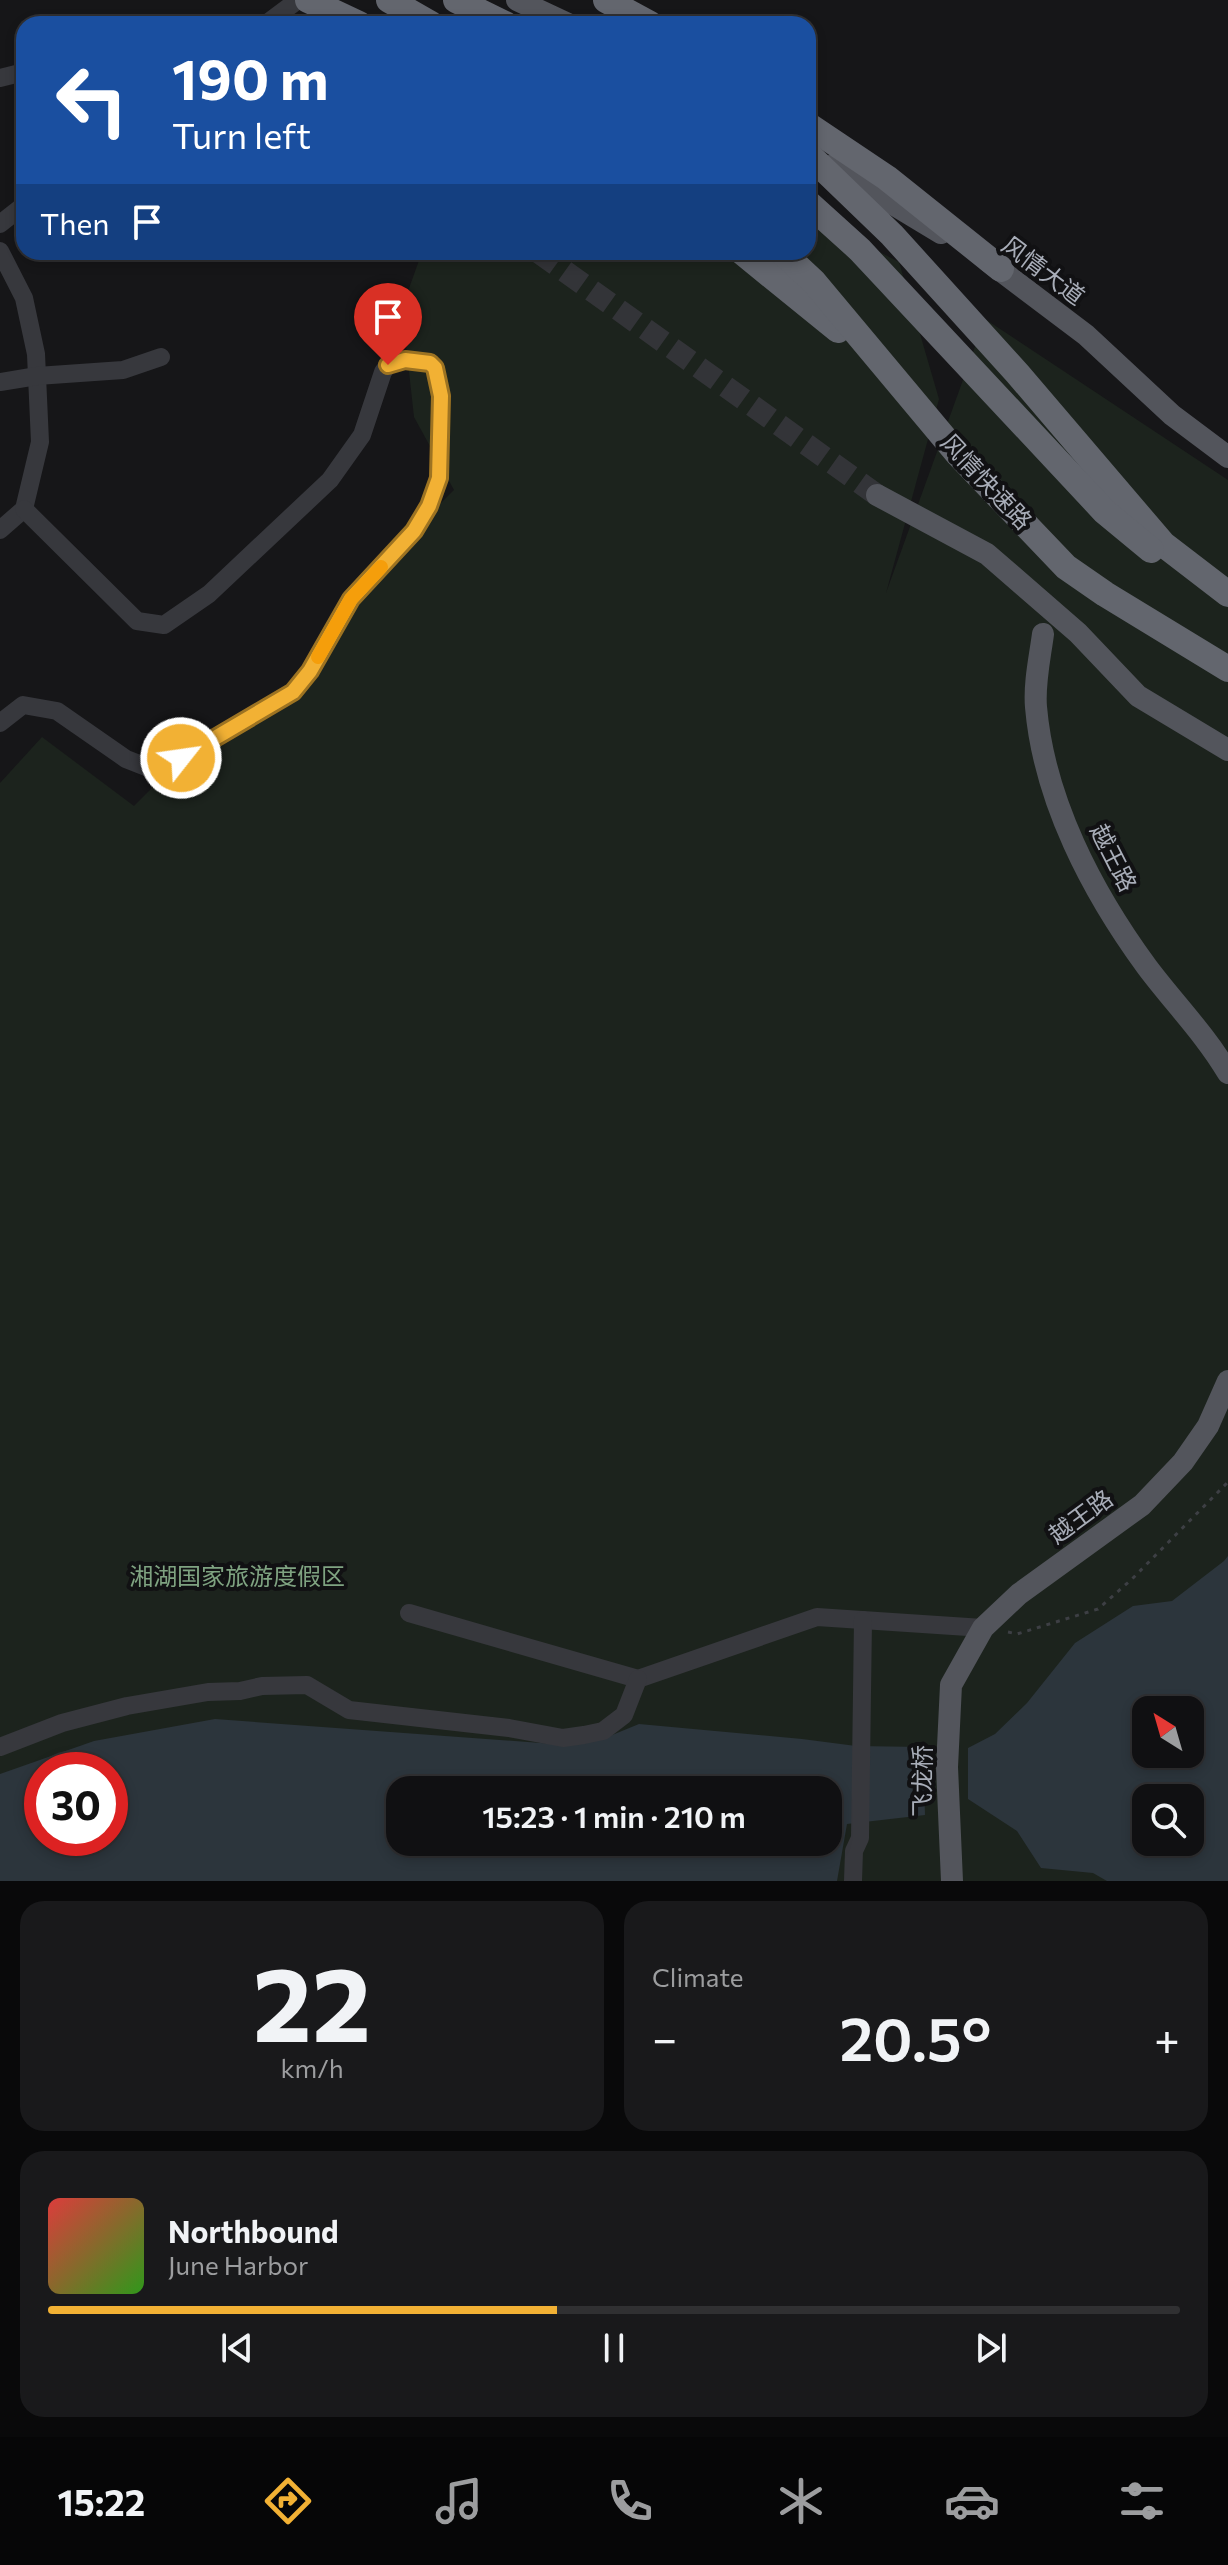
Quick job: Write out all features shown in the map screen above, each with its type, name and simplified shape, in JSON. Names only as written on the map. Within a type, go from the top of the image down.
[{"type":"highway","points":[[303,0],[340,16]]},
{"type":"highway","points":[[389,0],[417,16]]},
{"type":"highway","points":[[456,0],[489,16]]},
{"type":"highway","points":[[606,0],[635,16]]},
{"type":"highway","points":[[816,130],[887,178],[1001,269]]},
{"type":"highway","points":[[816,162],[902,247],[1017,373],[1163,544],[1228,594]]},
{"type":"highway","points":[[816,210],[860,250],[1105,512],[1191,584],[1228,606]]},
{"type":"highway","points":[[752,260],[888,370]]},
{"type":"highway","name":"风情快速路","points":[[791,260],[814,282],[957,453],[1066,567],[1228,669]]},
{"type":"main road","points":[[303,0],[316,16]]},
{"type":"main road","points":[[517,0],[551,16]]},
{"type":"main road","name":"风情大道","points":[[816,159],[1001,269],[1086,335],[1172,415],[1228,457]]},
{"type":"main road","points":[[877,495],[987,554],[1078,633],[1138,696],[1228,750]]},
{"type":"main road","name":"越王路","points":[[1043,634],[1035,703],[1044,761],[1060,810],[1117,923],[1228,1073]]},
{"type":"main road","name":"越王路","points":[[951,1685],[983,1628],[1019,1594],[1142,1505],[1183,1462],[1208,1426],[1228,1381]]},
{"type":"main road","name":"飞龙桥","points":[[951,1685],[947,1767],[952,1879]]},
{"type":"street","points":[[278,16],[303,0]]},
{"type":"street","points":[[0,224],[16,211]]},
{"type":"street","points":[[0,251],[24,298],[36,354],[40,442],[24,509],[0,530]]},
{"type":"street","points":[[0,382],[123,370],[161,357]]},
{"type":"street","points":[[0,723],[23,705],[57,711],[126,759],[154,770],[181,758],[293,692],[310,671],[351,599],[414,531],[429,506],[439,478],[441,396],[435,368],[430,363],[405,360],[388,365],[362,435],[330,480],[209,594],[164,625],[137,621],[24,509]]},
{"type":"street","points":[[409,1613],[638,1679],[817,1617],[983,1628]]},
{"type":"street","points":[[853,1881],[854,1851],[860,1838],[863,1620]]},
{"type":"street","points":[[0,1747],[62,1723],[127,1706],[208,1692],[307,1685],[336,1704],[359,1712],[573,1737],[603,1731],[624,1715],[638,1679]]},
{"type":"path","points":[[983,1628],[1017,1634],[1098,1609],[1228,1482]]},
{"type":"green space","name":"湘湖国家旅游度假区","points":[[816,219],[899,262],[939,399],[886,593],[985,319],[1228,480],[1228,1881],[0,1881],[0,783],[42,737],[134,806],[189,751],[299,696],[345,598],[454,490],[414,417],[402,308],[419,260],[816,260]]},
{"type":"shaded area","points":[[1228,1556],[1228,1881],[1107,1881],[1093,1873],[1041,1868],[1017,1831],[968,1799],[968,1748],[995,1734],[1027,1703],[1075,1643],[1133,1606],[1172,1601]]},
{"type":"shaded area","points":[[215,1719],[554,1744],[600,1740],[639,1724],[856,1746],[923,1747],[925,1815],[847,1824],[842,1852],[842,1776],[386,1776],[386,1856],[841,1856],[837,1881],[0,1881],[0,1774],[24,1766],[24,1856],[128,1856],[128,1752],[63,1752],[94,1741]]},
{"type":"tunnel","points":[[549,260],[877,495]]},
{"type":"slow traffic","points":[[318,657],[351,599],[381,567]]},
{"type":"route","points":[[181,758],[293,692],[310,671],[351,599],[414,531],[429,506],[439,478],[441,396],[435,368],[430,363],[405,360],[388,365]]}]
